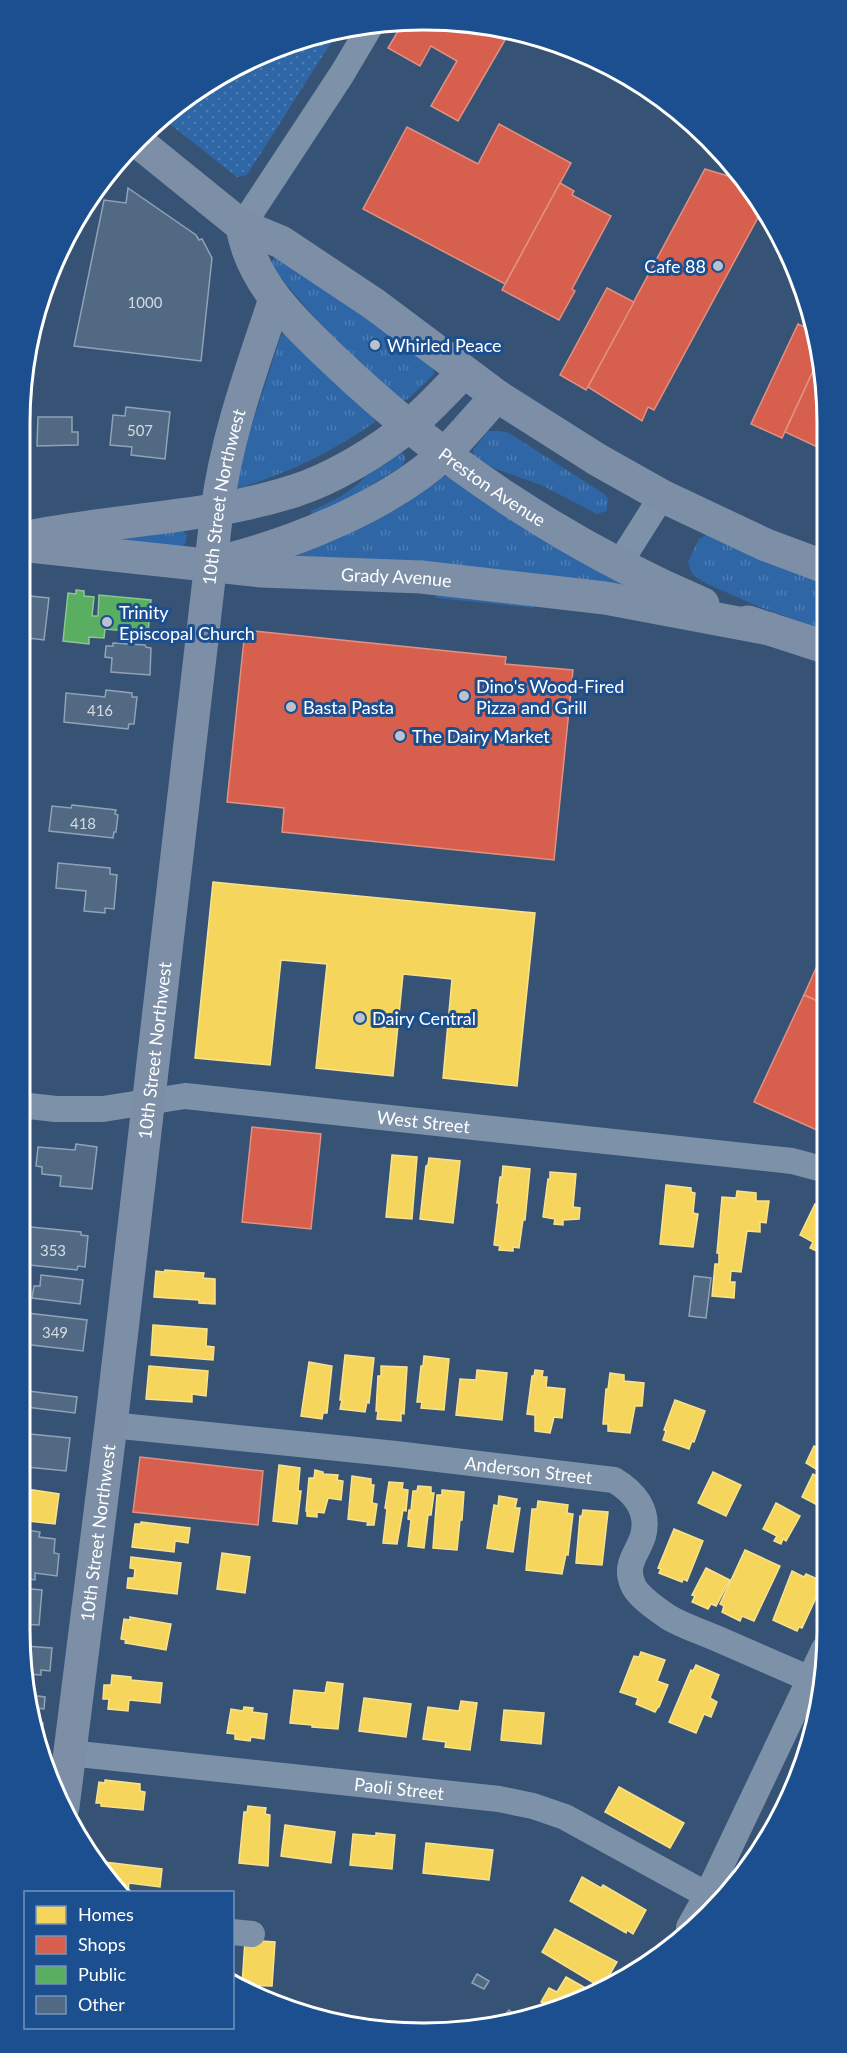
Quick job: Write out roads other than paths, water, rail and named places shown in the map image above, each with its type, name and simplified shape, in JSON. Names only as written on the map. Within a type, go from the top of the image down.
[{"type":"main road","points":[[144,146],[242,226],[281,242],[374,304],[498,396],[598,460],[662,496],[766,545],[817,564]]},
{"type":"main road","name":"Preston Avenue","points":[[242,226],[245,246],[275,299],[346,371],[444,454],[496,490],[619,564],[739,619],[817,644]]},
{"type":"main road","name":"10th Street Northwest","points":[[65,1790],[111,1425],[216,510],[221,476],[237,410],[275,299]]},
{"type":"main road","points":[[30,537],[79,527],[216,510],[296,490],[371,453],[409,426],[464,372]]},
{"type":"main road","points":[[209,565],[288,542],[349,515],[416,476],[444,454],[498,396]]},
{"type":"main road","name":"Grady Avenue","points":[[30,546],[261,571],[421,578],[582,596],[770,629]]},
{"type":"street","points":[[242,226],[365,34]]},
{"type":"street","points":[[619,564],[662,496]]},
{"type":"street","name":"West Street","points":[[30,1106],[56,1109],[103,1109],[148,1100],[185,1096],[792,1161],[817,1168]]},
{"type":"street","name":"Anderson Street","points":[[111,1425],[396,1454],[614,1480],[628,1488],[638,1501],[644,1519],[643,1536],[632,1558],[630,1572],[634,1586],[641,1596],[670,1618],[814,1681]]},
{"type":"street","points":[[697,1912],[814,1681]]},
{"type":"street","name":"Paoli Street","points":[[69,1752],[499,1800],[533,1806],[565,1817],[707,1895]]},
{"type":"place","name":"Cafe 88","points":[[718,266]]},
{"type":"place","name":"Whirled Peace","points":[[375,345]]},
{"type":"place","name":"Trinity Episcopal Church","points":[[107,622]]},
{"type":"place","name":"Dino's Wood-Fired Pizza and Grill","points":[[464,696]]},
{"type":"place","name":"Basta Pasta","points":[[291,707]]},
{"type":"place","name":"The Dairy Market","points":[[400,736]]},
{"type":"place","name":"Dairy Central","points":[[360,1018]]}]
